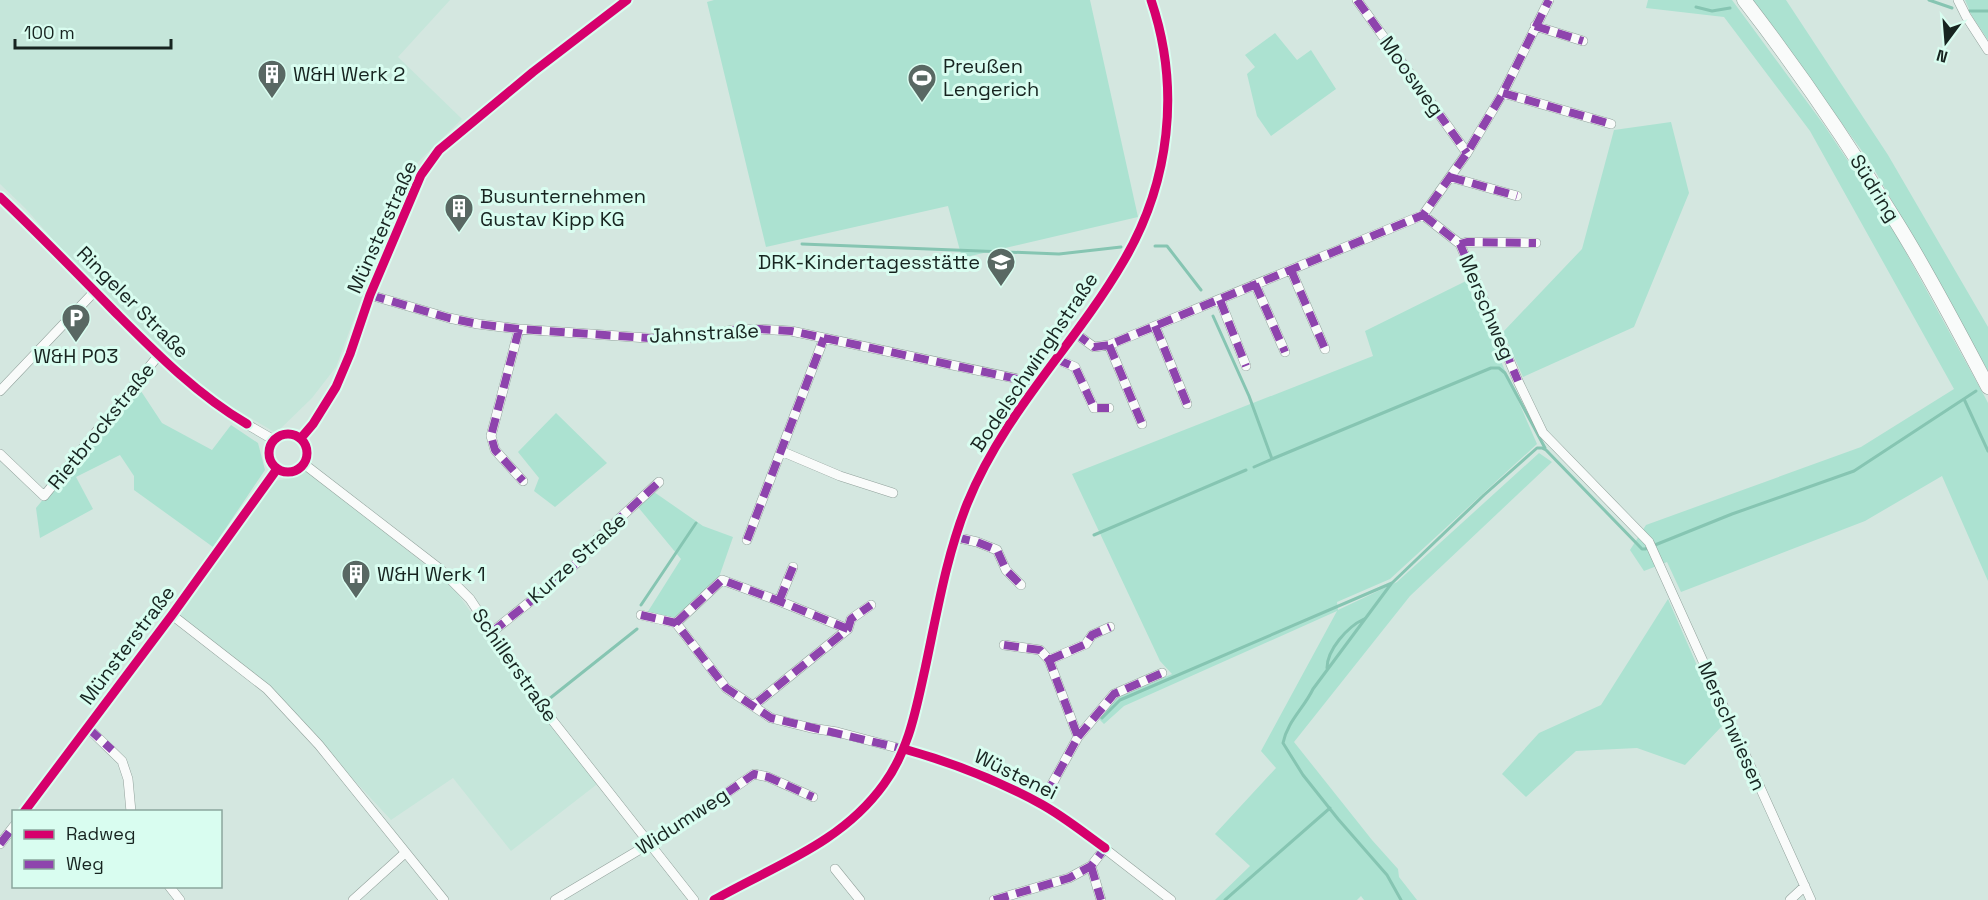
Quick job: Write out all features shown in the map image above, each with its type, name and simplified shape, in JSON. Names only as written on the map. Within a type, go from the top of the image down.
[{"type":"main road","name":"Südring","points":[[1744,0],[1839,131],[1898,223],[1988,387]]},
{"type":"street","name":"Münsterstraße","points":[[301,438],[313,424],[336,387],[370,295],[421,175],[439,150],[533,72],[627,0]]},
{"type":"street","name":"Bodelschwinghstraße","points":[[714,900],[817,846],[840,830],[872,800],[890,776],[904,749],[915,712],[945,573],[967,504],[1009,425],[1110,283],[1135,240],[1150,205],[1161,165],[1168,121],[1167,73],[1160,31],[1151,0]]},
{"type":"street","name":"Moosweg","points":[[1357,0],[1467,153]]},
{"type":"street","points":[[1075,333],[1094,347],[1109,345],[1423,214],[1467,153],[1503,93],[1549,0]]},
{"type":"street","points":[[1958,0],[1988,50]]},
{"type":"street","points":[[1535,26],[1583,41]]},
{"type":"street","points":[[1503,93],[1611,124]]},
{"type":"street","points":[[1450,177],[1517,196]]},
{"type":"street","name":"Ringeler Straße","points":[[0,197],[158,356],[229,414],[274,440]]},
{"type":"street","name":"Merschweg","points":[[1423,214],[1460,244],[1518,381],[1544,433],[1649,542]]},
{"type":"street","points":[[1460,244],[1467,242],[1536,243]]},
{"type":"street","points":[[1291,270],[1325,349]]},
{"type":"street","points":[[1255,284],[1285,352]]},
{"type":"street","points":[[0,391],[95,291]]},
{"type":"street","name":"Jahnstraße","points":[[370,295],[449,318],[519,329],[662,339],[702,337],[731,330],[791,331],[1037,383]]},
{"type":"street","points":[[1220,300],[1246,366]]},
{"type":"street","points":[[1155,326],[1187,404]]},
{"type":"street","points":[[519,329],[491,436],[495,450],[523,481]]},
{"type":"street","points":[[747,540],[824,338]]},
{"type":"street","points":[[1109,345],[1142,424]]},
{"type":"street","name":"Rietbrockstraße","points":[[0,454],[44,496],[158,356]]},
{"type":"street","points":[[1056,359],[1076,367],[1094,408],[1109,408]]},
{"type":"street","points":[[288,433],[301,438],[307,450],[304,464],[292,471],[277,469],[272,464],[269,455],[269,448],[274,440],[279,435],[288,433]]},
{"type":"street","points":[[781,451],[840,476],[893,493]]},
{"type":"street","name":"Schillerstraße","points":[[304,464],[440,569],[470,598],[538,702],[694,900]]},
{"type":"street","name":"Münsterstraße","points":[[26,810],[172,615],[277,469]]},
{"type":"street","name":"Kurze Straße","points":[[492,632],[567,572],[587,553],[596,540],[659,482]]},
{"type":"street","points":[[955,537],[997,550],[1006,570],[1021,585]]},
{"type":"street","name":"Merschwiesen","points":[[1649,542],[1811,900]]},
{"type":"street","points":[[779,601],[793,567]]},
{"type":"street","points":[[641,615],[676,623],[722,580],[848,629]]},
{"type":"street","points":[[753,706],[848,629],[851,619],[871,605]]},
{"type":"street","points":[[172,615],[267,689],[320,744],[444,900]]},
{"type":"street","name":"Wüstenei","points":[[676,623],[726,688],[771,718],[904,749],[962,767],[995,781],[1041,804],[1106,848],[1171,900]]},
{"type":"street","points":[[1049,660],[1086,644],[1092,635],[1110,627]]},
{"type":"street","points":[[1004,645],[1040,650],[1049,660],[1078,737]]},
{"type":"street","points":[[1041,804],[1078,737],[1114,694],[1162,673]]},
{"type":"street","points":[[88,728],[122,761],[128,778],[131,810]]},
{"type":"street","name":"Widumweg","points":[[555,900],[659,840],[754,774],[768,777],[813,797]]},
{"type":"street","points":[[0,844],[12,829]]},
{"type":"street","points":[[999,899],[1069,878],[1091,866],[1106,848]]},
{"type":"street","points":[[353,900],[405,853]]},
{"type":"street","points":[[1091,866],[1101,900]]},
{"type":"street","points":[[835,868],[860,900]]},
{"type":"street","points":[[1790,900],[1805,886]]},
{"type":"street","points":[[171,888],[180,900]]},
{"type":"shaded area","points":[[0,0],[450,0],[398,57],[462,119],[415,165],[336,367],[312,398],[276,433],[227,404],[161,352],[98,290],[25,208],[0,184]]},
{"type":"shaded area","name":"Preußen Lengerich","points":[[714,0],[1090,0],[1138,217],[962,258],[948,206],[766,247],[707,2]]},
{"type":"shaded area","points":[[1648,0],[1732,0],[1824,125],[1892,227],[1988,403],[1988,581],[1942,476],[1865,521],[1681,592],[1667,562],[1644,571],[1630,550],[1646,525],[1861,447],[1954,389],[1810,131],[1724,17],[1646,8]]},
{"type":"shaded area","points":[[1752,0],[1786,0],[1888,155],[1988,327],[1988,371],[1870,162]]},
{"type":"shaded area","points":[[1965,0],[1988,0],[1988,40],[1972,16]]},
{"type":"shaded area","points":[[1275,33],[1297,60],[1311,50],[1336,89],[1271,136],[1257,116],[1247,74],[1255,67],[1245,55]]},
{"type":"shaded area","points":[[1671,122],[1689,193],[1634,327],[1523,377],[1503,332],[1582,249],[1614,130]]},
{"type":"shaded area","points":[[1466,281],[1537,444],[1390,579],[1337,602],[1338,610],[1397,582],[1539,453],[1552,462],[1410,596],[1294,742],[1398,869],[1399,877],[1417,900],[1364,900],[1361,896],[1357,900],[1215,900],[1250,866],[1215,834],[1276,768],[1261,751],[1337,611],[1124,706],[1104,724],[1099,719],[1117,698],[1172,674],[1160,661],[1072,474],[1373,356],[1365,331]]},
{"type":"shaded area","points":[[137,385],[162,423],[212,450],[231,425],[258,443],[265,470],[213,547],[134,490],[134,476],[120,455],[76,477],[93,509],[40,538],[36,508]]},
{"type":"shaded area","points":[[556,413],[607,463],[555,507],[534,491],[539,478],[518,452]]},
{"type":"shaded area","points":[[303,468],[453,587],[542,713],[605,778],[511,851],[453,778],[391,820],[269,688],[176,617],[274,481],[286,479]]},
{"type":"shaded area","points":[[654,492],[703,526],[733,537],[718,580],[676,620],[647,613],[681,559],[638,507]]},
{"type":"shaded area","points":[[1668,599],[1723,725],[1685,765],[1637,748],[1576,751],[1526,797],[1502,774],[1539,733],[1601,705]]},
{"type":"waterway","points":[[1929,0],[1952,8]]},
{"type":"waterway","points":[[1696,7],[1712,11],[1730,8]]},
{"type":"waterway","points":[[1969,11],[1988,11]]},
{"type":"waterway","points":[[802,244],[1059,254],[1121,247]]},
{"type":"waterway","points":[[1155,246],[1167,246],[1201,290]]},
{"type":"waterway","points":[[1213,316],[1249,396],[1272,459],[1491,368],[1499,368],[1505,373],[1545,448]]},
{"type":"waterway","points":[[1102,718],[1120,700],[1392,583],[1537,448],[1546,450],[1642,549],[1645,549],[1732,514],[1854,471],[1976,391]]},
{"type":"waterway","points":[[1964,399],[1988,451]]},
{"type":"waterway","points":[[1254,467],[1272,459]]},
{"type":"waterway","points":[[1094,535],[1246,470]]},
{"type":"waterway","points":[[641,605],[696,523]]},
{"type":"waterway","points":[[1391,584],[1313,689],[1288,728],[1283,743],[1303,775],[1387,875],[1401,900]]},
{"type":"waterway","points":[[1327,668],[1330,654],[1339,640],[1364,619]]},
{"type":"waterway","points":[[549,699],[637,629]]},
{"type":"waterway","points":[[1225,900],[1330,808]]},
{"type":"marked path","points":[[1357,0],[1467,153]]},
{"type":"marked path","points":[[1075,333],[1094,347],[1109,345],[1423,215],[1467,153],[1503,93],[1549,0]]},
{"type":"marked path","points":[[1535,26],[1583,41]]},
{"type":"marked path","points":[[1503,93],[1611,124]]},
{"type":"marked path","points":[[1450,177],[1517,196]]},
{"type":"marked path","points":[[1423,215],[1460,244],[1518,381]]},
{"type":"marked path","points":[[1460,244],[1467,242],[1536,243]]},
{"type":"marked path","points":[[1291,270],[1325,349]]},
{"type":"marked path","points":[[1255,284],[1285,352]]},
{"type":"marked path","points":[[370,295],[449,318],[519,329],[662,339],[702,337],[731,330],[791,331],[1037,383]]},
{"type":"marked path","points":[[1220,300],[1246,366]]},
{"type":"marked path","points":[[1155,326],[1187,404]]},
{"type":"marked path","points":[[519,329],[491,436],[495,450],[523,481]]},
{"type":"marked path","points":[[747,540],[824,338]]},
{"type":"marked path","points":[[1109,345],[1142,424]]},
{"type":"marked path","points":[[1056,359],[1075,367],[1094,408],[1109,408]]},
{"type":"marked path","points":[[492,632],[567,572],[587,553],[596,540],[659,482]]},
{"type":"marked path","points":[[955,537],[997,550],[1006,570],[1021,585]]},
{"type":"marked path","points":[[779,601],[793,567]]},
{"type":"marked path","points":[[676,623],[722,580],[848,629],[753,706]]},
{"type":"marked path","points":[[848,629],[851,619],[871,605]]},
{"type":"marked path","points":[[641,615],[676,623],[726,688],[771,718],[904,749]]},
{"type":"marked path","points":[[1049,660],[1086,644],[1092,635],[1110,627]]},
{"type":"marked path","points":[[1004,645],[1040,650],[1049,660],[1078,737],[1041,804]]},
{"type":"marked path","points":[[1078,737],[1114,694],[1162,673]]},
{"type":"marked path","points":[[88,728],[112,750]]},
{"type":"marked path","points":[[649,844],[659,840],[754,774],[768,777],[813,797]]},
{"type":"marked path","points":[[0,844],[12,829]]},
{"type":"marked path","points":[[994,900],[1069,878],[1091,866],[1105,848]]},
{"type":"marked path","points":[[1091,866],[1101,900]]},
{"type":"cycle path","points":[[301,438],[313,424],[336,387],[370,295],[421,175],[439,150],[533,72],[627,0]]},
{"type":"cycle path","points":[[714,900],[806,851],[848,823],[884,784],[900,757],[915,714],[948,565],[967,504],[1000,439],[1104,293],[1123,262],[1139,232],[1151,200],[1166,134],[1168,101],[1166,67],[1151,0]]},
{"type":"cycle path","points":[[0,197],[161,357],[193,386],[247,424]]},
{"type":"cycle path","points":[[288,434],[295,435],[301,440],[306,446],[307,453],[306,460],[301,466],[295,471],[288,472],[281,471],[275,466],[270,460],[269,453],[270,446],[275,440],[281,435],[288,434]]},
{"type":"cycle path","points":[[26,810],[172,615],[277,469]]},
{"type":"cycle path","points":[[904,749],[974,772],[1008,787],[1057,814],[1105,848]]},
{"type":"place","name":"W&H Werk 2","points":[[272,100]]},
{"type":"place","name":"Preußen Lengerich","points":[[922,104]]},
{"type":"place","name":"Busunternehmen Gustav Kipp KG","points":[[459,234]]},
{"type":"place","name":"DRK-Kindertagesstätte","points":[[1001,288]]},
{"type":"place","name":"W&H P03","points":[[76,344]]},
{"type":"place","name":"W&H Werk 1","points":[[356,600]]}]
